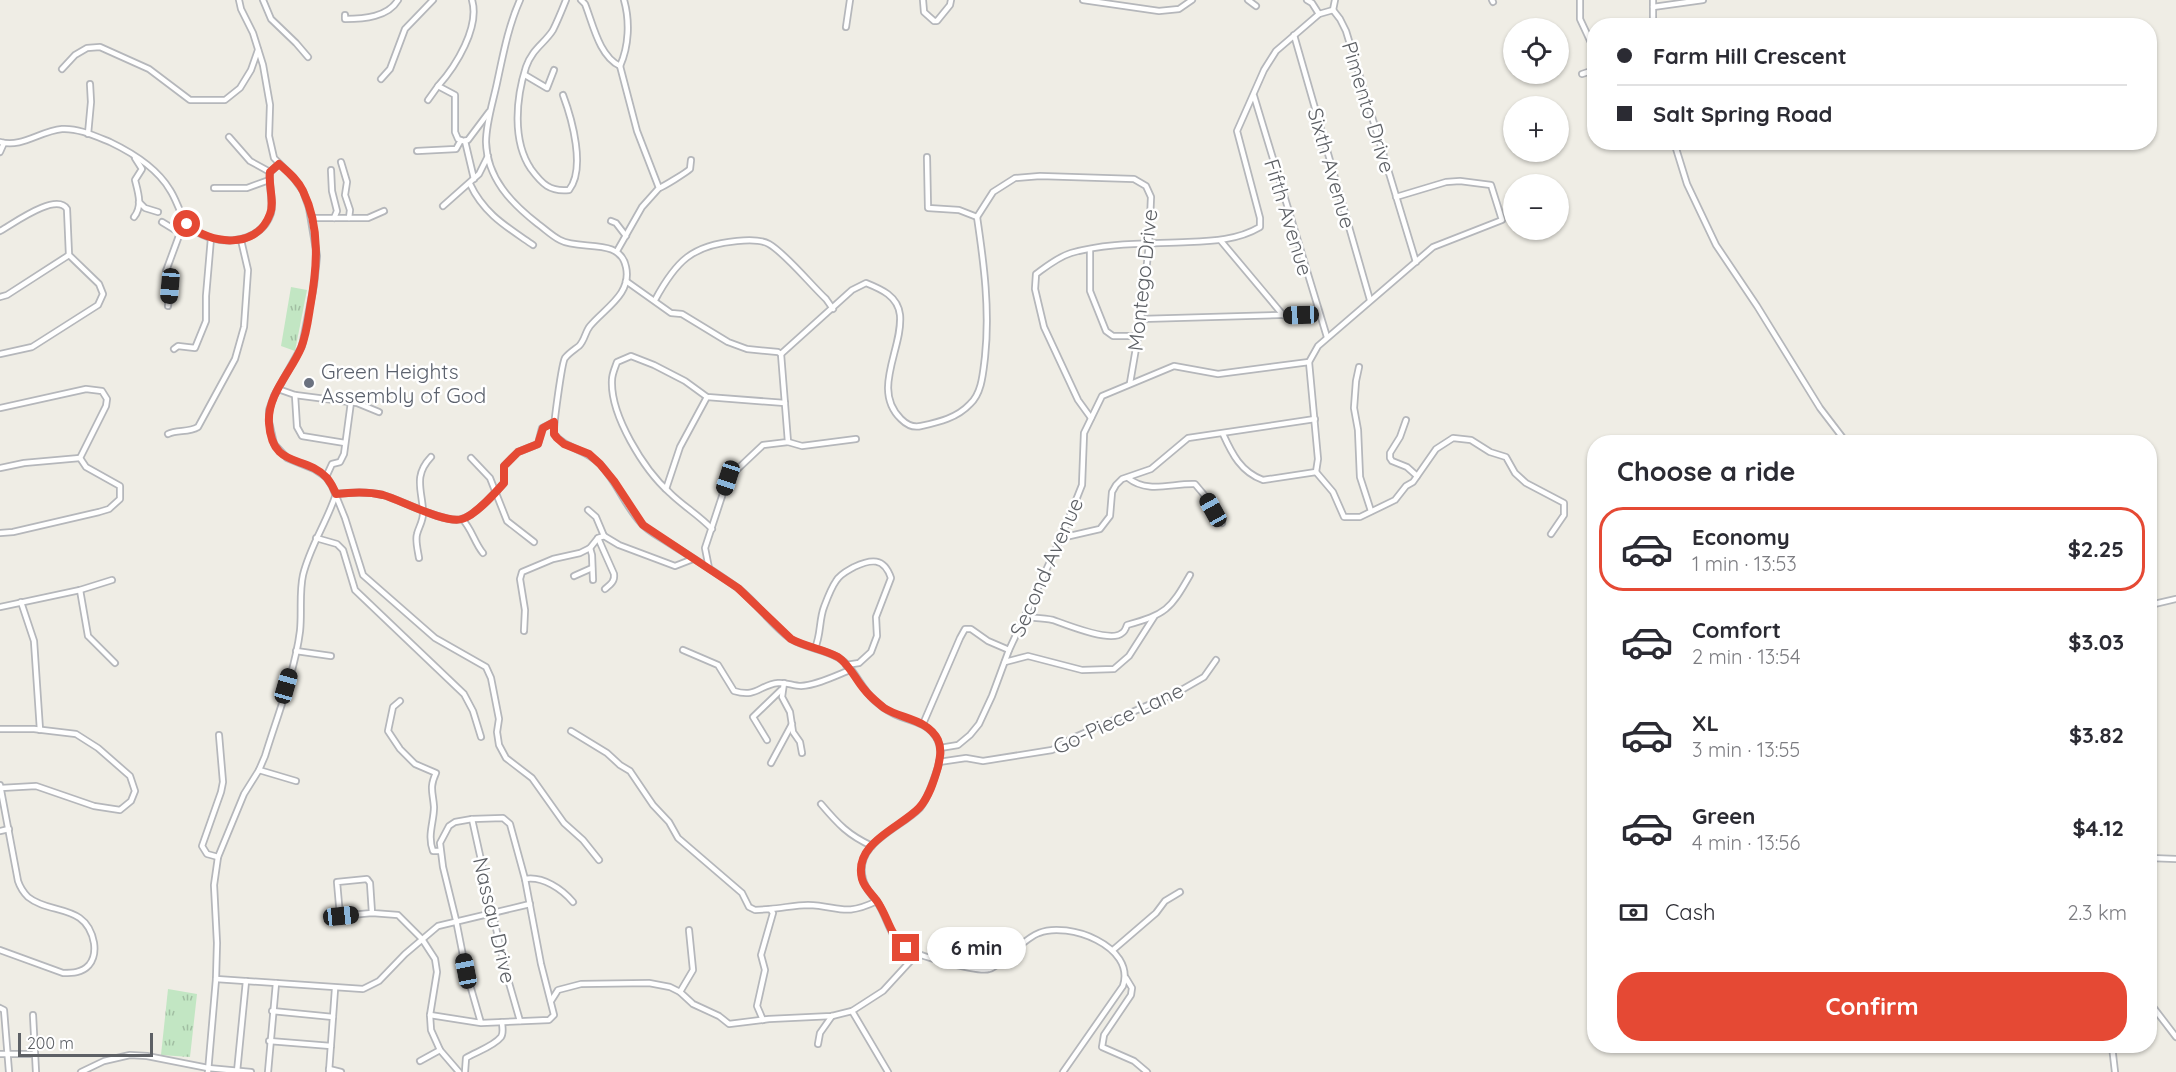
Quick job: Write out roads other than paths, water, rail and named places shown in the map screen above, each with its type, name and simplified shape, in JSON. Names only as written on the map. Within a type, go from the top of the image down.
[{"type":"street","points":[[239,0],[253,33],[268,92],[270,144],[274,158],[303,191],[315,240],[316,271],[302,346],[269,410],[274,444],[287,458],[314,469],[326,477],[336,494],[363,575],[435,638],[486,666],[498,711],[499,745],[506,758],[532,778],[564,823],[583,840],[599,860]]},
{"type":"street","points":[[262,0],[271,19],[308,57]]},
{"type":"street","points":[[345,15],[345,19],[353,19],[380,14],[394,7],[398,0]]},
{"type":"street","points":[[381,80],[390,69],[405,29],[433,0]]},
{"type":"street","points":[[428,100],[455,63],[474,23],[475,8],[472,0]]},
{"type":"street","points":[[520,0],[505,43],[486,140],[494,175],[512,202],[548,232],[570,244],[610,248],[617,251],[623,256],[626,266],[626,281],[619,296],[611,307],[590,326],[583,341],[563,359],[554,434],[564,444],[589,454],[600,464],[643,525],[751,599],[791,639],[838,658],[882,706],[893,714],[923,724],[938,740],[939,762],[927,798],[910,817],[882,834],[872,846],[862,866],[862,879],[867,890],[877,901],[897,940],[917,954],[978,970],[990,969],[1037,933],[1049,930],[1064,930],[1101,941],[1119,958],[1132,988],[1131,995],[1104,1035],[1102,1047],[1134,1061],[1147,1072]]},
{"type":"street","points":[[563,95],[572,120],[576,177],[569,190],[560,191],[541,183],[527,163],[519,143],[518,105],[526,66],[536,47],[552,31],[566,0]]},
{"type":"street","points":[[581,0],[585,4],[602,46],[612,62],[620,66]]},
{"type":"street","points":[[624,0],[628,21],[624,57],[620,66],[634,120],[659,188]]},
{"type":"street","points":[[846,27],[850,0]]},
{"type":"street","points":[[923,0],[924,12],[934,21],[937,21],[950,5],[951,0]]},
{"type":"street","points":[[1083,0],[1159,11],[1179,9],[1192,0]]},
{"type":"street","points":[[1248,0],[1256,6]]},
{"type":"street","points":[[1307,0],[1312,3],[1319,14]]},
{"type":"street","points":[[1091,418],[1078,400],[1044,327],[1035,289],[1035,274],[1055,260],[1071,253],[1117,245],[1221,241],[1252,232],[1260,227],[1260,218],[1237,130],[1264,70],[1276,51],[1319,14],[1333,10],[1335,0]]},
{"type":"street","points":[[1580,0],[1580,19],[1587,34]]},
{"type":"street","points":[[1653,0],[1653,18]]},
{"type":"street","points":[[1653,7],[1703,0]]},
{"type":"street","name":"Pimento Drive","points":[[1333,10],[1341,19],[1346,31],[1416,262]]},
{"type":"street","name":"Sixth Avenue","points":[[1294,35],[1370,300]]},
{"type":"street","points":[[62,69],[87,48],[100,47],[149,69],[190,100],[225,100],[240,88],[251,70],[258,50]]},
{"type":"street","points":[[525,75],[547,88],[554,70]]},
{"type":"street","points":[[1582,74],[1587,72]]},
{"type":"street","points":[[88,134],[90,84]]},
{"type":"street","points":[[438,86],[455,95],[455,132],[458,139],[463,140]]},
{"type":"street","name":"Fifth Avenue","points":[[1254,96],[1318,314],[1327,337]]},
{"type":"street","points":[[417,151],[456,149],[463,140],[473,134],[491,110]]},
{"type":"street","points":[[0,152],[2,143],[13,144],[62,129],[88,134],[131,153],[146,163],[165,182],[187,224],[202,235],[222,240],[241,240],[260,228],[271,212],[270,172],[279,164]]},
{"type":"street","points":[[229,137],[250,161],[270,172]]},
{"type":"street","points":[[463,140],[474,179]]},
{"type":"street","points":[[1676,150],[1687,184],[1716,245],[1820,408],[1841,435]]},
{"type":"street","points":[[131,153],[142,170],[135,180],[139,202],[138,212],[134,217]]},
{"type":"street","points":[[236,155],[245,155]]},
{"type":"street","points":[[443,207],[479,174],[488,156]]},
{"type":"street","points":[[782,354],[852,290],[866,283],[883,290],[896,303],[900,315],[888,395],[895,413],[907,425],[916,428],[951,418],[971,404],[979,390],[984,362],[987,309],[984,262],[977,217],[959,210],[928,208],[927,157]]},
{"type":"street","points":[[617,251],[642,207],[659,188],[690,169],[691,160]]},
{"type":"street","points":[[341,162],[347,182],[345,195],[350,210],[349,218]]},
{"type":"street","points":[[331,170],[332,190],[337,211],[334,218]]},
{"type":"street","name":"Montego Drive","points":[[977,217],[993,192],[1015,178],[1040,176],[1134,179],[1146,186],[1151,197],[1149,244],[1141,319],[1130,383]]},
{"type":"street","points":[[214,188],[247,188],[269,180]]},
{"type":"street","points":[[1396,197],[1460,181],[1491,185],[1502,220],[1433,247],[1318,346],[1309,362],[1318,459],[1316,472],[1333,492],[1344,517],[1360,517],[1395,500],[1406,486],[1413,482],[1442,443],[1453,438],[1471,440],[1490,452],[1506,457],[1515,473],[1526,483],[1563,503],[1564,515],[1551,534]]},
{"type":"street","points":[[470,184],[479,202],[533,245]]},
{"type":"street","points":[[0,231],[48,204],[59,202],[67,208],[69,255]]},
{"type":"street","points":[[139,202],[146,208],[158,212]]},
{"type":"street","points":[[311,218],[368,218],[384,211]]},
{"type":"street","points":[[611,221],[616,223],[626,236]]},
{"type":"street","points":[[162,222],[180,233]]},
{"type":"street","points":[[168,306],[170,286],[166,271],[180,233],[187,224]]},
{"type":"street","points":[[174,349],[178,346],[195,348],[204,328],[211,238]]},
{"type":"street","points":[[168,434],[173,431],[191,431],[198,427],[235,359],[244,327],[248,287],[248,270],[241,240]]},
{"type":"street","points":[[655,300],[665,282],[682,261],[706,245],[747,240],[768,243],[826,299],[832,309]]},
{"type":"street","points":[[1221,241],[1283,315]]},
{"type":"street","points":[[1090,250],[1090,291],[1106,331],[1113,336],[1138,336]]},
{"type":"street","points":[[0,297],[7,295],[69,255]]},
{"type":"street","points":[[0,354],[32,347],[98,305],[103,294],[99,284],[80,263],[69,255]]},
{"type":"street","points":[[626,281],[672,313],[682,314],[728,342],[747,349],[782,354]]},
{"type":"street","points":[[1141,319],[1318,314]]},
{"type":"street","points":[[782,354],[788,442]]},
{"type":"street","points":[[712,529],[699,515],[666,489],[638,452],[620,421],[612,379],[617,362],[631,356],[654,364],[685,381],[707,397],[785,403]]},
{"type":"street","name":"Second Avenue","points":[[940,748],[958,744],[979,724],[1082,485],[1083,442],[1102,396],[1174,366],[1218,374],[1309,362]]},
{"type":"street","points":[[1359,367],[1354,408],[1358,430],[1360,477],[1371,511]]},
{"type":"street","points":[[0,408],[86,389],[102,391],[107,399],[106,406],[80,458]]},
{"type":"street","points":[[278,389],[295,395],[351,402],[379,412]]},
{"type":"street","points":[[295,395],[297,427],[302,436],[345,443]]},
{"type":"street","points":[[666,489],[680,447],[707,397]]},
{"type":"street","points":[[326,477],[332,464],[340,462],[344,454],[351,402]]},
{"type":"street","points":[[1061,538],[1100,529],[1110,516],[1113,488],[1122,479],[1151,470],[1188,438],[1315,419]]},
{"type":"street","points":[[1406,420],[1400,437],[1390,453],[1390,458],[1407,467],[1417,476]]},
{"type":"street","points":[[336,494],[362,492],[383,495],[423,511],[456,520],[462,519],[479,508],[504,483],[504,466],[518,452],[538,444],[543,428],[554,422]]},
{"type":"street","points":[[1222,434],[1234,459],[1255,477],[1263,480],[1316,472]]},
{"type":"street","points":[[710,569],[705,548],[728,478],[763,445],[788,442],[802,446],[856,439]]},
{"type":"street","points":[[419,558],[417,535],[422,523],[423,511],[419,490],[425,463],[430,457]]},
{"type":"street","points":[[0,468],[24,463],[80,458]]},
{"type":"street","points":[[0,533],[99,512],[115,504],[120,498],[120,486],[86,467],[80,458]]},
{"type":"street","points":[[471,458],[490,478],[507,521],[534,542]]},
{"type":"street","points":[[1128,478],[1143,486],[1164,487],[1195,484],[1222,523]]},
{"type":"street","points":[[208,1070],[216,979],[217,943],[213,885],[218,857],[244,794],[265,756],[296,651],[300,631],[302,577],[316,537],[331,512],[336,494]]},
{"type":"street","points":[[588,510],[596,517],[615,578],[612,584],[605,589]]},
{"type":"street","points":[[462,519],[483,552]]},
{"type":"street","points":[[316,537],[337,544],[343,550],[355,590],[464,694],[473,711],[481,737]]},
{"type":"street","points":[[601,537],[675,566],[693,559]]},
{"type":"street","points":[[524,632],[525,610],[520,579],[522,572],[553,559],[580,553],[590,548],[601,537]]},
{"type":"street","points":[[590,548],[593,580]]},
{"type":"street","points":[[815,648],[819,639],[823,608],[836,580],[846,571],[873,560],[889,572],[891,578],[876,617],[877,636],[871,652],[859,663],[846,665]]},
{"type":"street","points":[[574,576],[592,568]]},
{"type":"street","points":[[1024,617],[1050,620],[1076,629],[1112,637],[1123,633],[1127,626],[1155,616],[1174,603],[1190,575]]},
{"type":"street","points":[[0,608],[80,590],[112,580]]},
{"type":"street","points":[[80,590],[88,636],[115,663]]},
{"type":"street","points":[[2157,603],[2176,599]]},
{"type":"street","points":[[21,603],[34,641],[40,730]]},
{"type":"street","points":[[1005,662],[1028,656],[1082,670],[1114,669],[1129,656],[1155,616]]},
{"type":"street","points":[[923,724],[965,630],[971,629],[988,641],[1010,650]]},
{"type":"street","points":[[683,650],[718,665],[734,691],[744,694],[760,691],[777,683],[800,686],[850,670]]},
{"type":"street","points":[[296,651],[331,656]]},
{"type":"street","name":"Go-Piece Lane","points":[[939,762],[966,758],[982,761],[1053,750],[1073,738],[1178,692],[1204,677],[1216,660]]},
{"type":"street","points":[[783,683],[782,697],[790,712],[793,732],[800,742],[802,753]]},
{"type":"street","points":[[767,740],[753,717],[781,690]]},
{"type":"street","points":[[400,701],[393,707],[388,731],[415,765],[436,774],[431,788],[434,808],[430,843],[433,850],[440,851]]},
{"type":"street","points":[[771,763],[792,724]]},
{"type":"street","points":[[0,729],[76,734],[98,748],[130,776],[135,791],[131,801],[120,810],[94,806],[36,786],[0,786],[18,881],[22,891],[29,898],[64,909],[82,920],[92,936],[94,956],[84,969],[63,973],[0,950]]},
{"type":"street","points":[[571,732],[607,753],[630,771],[653,805],[669,822],[678,838],[742,893],[749,908],[755,910],[808,905],[850,910],[862,908],[877,901]]},
{"type":"street","points":[[218,857],[207,854],[202,846],[223,782],[219,735]]},
{"type":"street","points":[[259,770],[296,781]]},
{"type":"street","points":[[822,804],[842,829],[854,838],[872,846]]},
{"type":"street","points":[[430,1015],[481,1023],[549,1020],[554,1015],[541,964],[525,879],[510,824],[503,818],[455,822],[449,826],[440,843],[466,971],[481,1023]]},
{"type":"street","name":"Nassau Drive","points":[[472,819],[505,969],[520,1021]]},
{"type":"street","points":[[0,831],[9,829]]},
{"type":"street","points":[[2157,858],[2176,859]]},
{"type":"street","points":[[525,879],[534,877],[543,879],[573,903]]},
{"type":"street","points":[[372,913],[370,883],[367,879],[337,882],[340,916],[372,913],[398,915],[422,939],[435,959],[437,967],[430,1015],[431,1030],[440,1050],[459,1072]]},
{"type":"street","points":[[1113,950],[1156,913],[1165,901],[1180,892]]},
{"type":"street","points":[[216,979],[363,990],[380,981],[438,926],[530,904]]},
{"type":"street","points":[[763,1020],[758,1006],[765,970],[761,955],[774,913],[771,909]]},
{"type":"street","points":[[680,992],[693,970],[689,930]]},
{"type":"street","points":[[551,1001],[555,992],[561,988],[588,983],[649,983],[670,987],[680,992],[687,1000],[719,1016],[726,1023],[832,1016],[852,1011],[883,991],[917,954]]},
{"type":"street","points":[[1063,1072],[1115,999],[1126,978]]},
{"type":"street","points":[[237,1071],[246,981]]},
{"type":"street","points":[[268,1072],[276,983]]},
{"type":"street","points":[[335,989],[329,1071],[341,1072]]},
{"type":"street","points":[[0,1008],[4,1010],[9,1072]]},
{"type":"street","points":[[272,1011],[333,1017]]},
{"type":"street","points":[[852,1011],[888,1072]]},
{"type":"street","points":[[2157,1012],[2176,1037]]},
{"type":"street","points":[[33,1014],[36,1072]]},
{"type":"street","points":[[818,1044],[820,1033],[832,1016]]},
{"type":"street","points":[[465,1072],[466,1058],[472,1053],[484,1050],[501,1037],[502,1022]]},
{"type":"street","points":[[269,1041],[331,1046]]},
{"type":"street","points":[[420,1061],[440,1050]]},
{"type":"street","points":[[2113,1053],[2115,1072]]},
{"type":"street","points":[[0,1054],[35,1054]]},
{"type":"street","points":[[81,1072],[104,1061],[130,1055],[147,1056],[208,1070],[251,1072]]},
{"type":"place","name":"Green Heights Assembly of God","points":[[309,383]]}]
